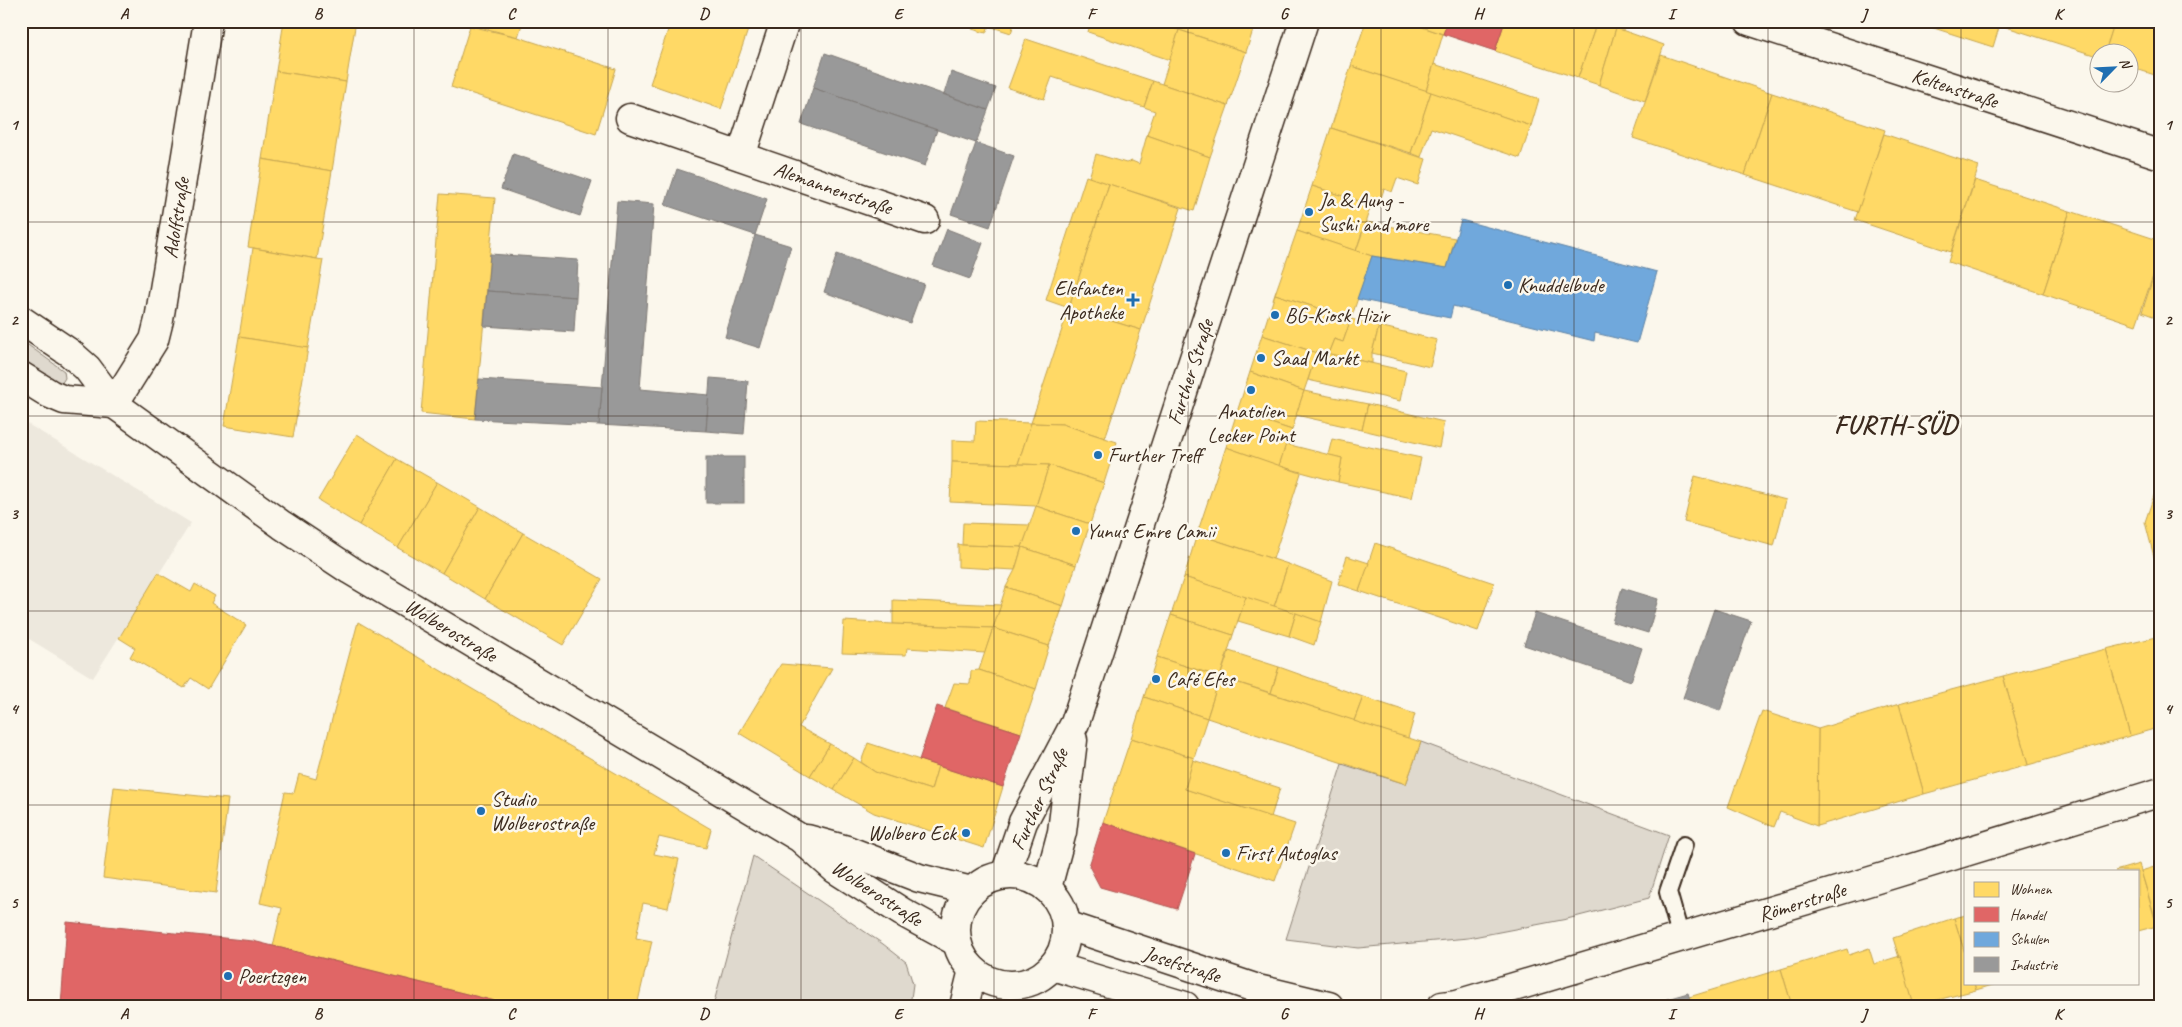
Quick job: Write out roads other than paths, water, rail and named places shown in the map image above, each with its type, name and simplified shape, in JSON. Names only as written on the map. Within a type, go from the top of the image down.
[{"type":"street","name":"Adolfstraße","points":[[114,404],[154,340],[159,320],[208,21]]},
{"type":"street","points":[[741,156],[785,21]]},
{"type":"street","name":"Further Straße","points":[[1005,875],[1023,822],[1075,723],[1304,21]]},
{"type":"street","name":"Keltenstraße","points":[[1749,21],[2161,155]]},
{"type":"street","name":"Alemannenstraße","points":[[630,118],[925,220]]},
{"type":"street","name":"Wolberostraße","points":[[21,320],[76,358],[87,368],[114,404],[282,525],[350,570],[800,838],[835,869],[902,912],[957,942]]},
{"type":"street","points":[[21,376],[50,394],[64,400],[114,404]]},
{"type":"street","name":"Further Straße","points":[[1047,888],[1062,832],[1075,723]]},
{"type":"street","name":"Römerstraße","points":[[1442,1006],[1457,1004],[1681,938],[2161,792]]},
{"type":"street","name":"Wolberostraße","points":[[800,838],[847,850],[919,878],[972,891]]},
{"type":"street","name":"Further Straße","points":[[1005,875],[1028,878],[1047,888],[1060,904],[1066,925],[1064,947],[1053,966],[1034,981],[1008,996],[973,970],[962,957],[957,942],[958,915],[972,891],[987,880],[1005,875]]},
{"type":"street","name":"Josefstraße","points":[[1066,925],[1258,989],[1329,1006]]},
{"type":"street","name":"Josefstraße","points":[[1053,966],[1185,1006]]},
{"type":"street","points":[[964,1006],[973,970]]},
{"type":"lane","points":[[1681,938],[1668,892],[1684,845]]},
{"type":"place","name":"Ja & Aung - Sushi and more","points":[[1309,212]]},
{"type":"place","name":"Knuddelbude","points":[[1508,285]]},
{"type":"place","name":"Elefanten Apotheke","points":[[1133,300]]},
{"type":"place","name":"BG-Kiosk Hizir","points":[[1275,315]]},
{"type":"place","name":"Saad Markt","points":[[1261,358]]},
{"type":"place","name":"Anatolien Lecker Point","points":[[1251,390]]},
{"type":"place","name":"Further Treff","points":[[1098,455]]},
{"type":"place","name":"Yunus Emre Camii","points":[[1076,531]]},
{"type":"place","name":"Café Efes","points":[[1156,679]]},
{"type":"place","name":"Studio Wolberostraße","points":[[481,811]]},
{"type":"place","name":"Wolbero Eck","points":[[966,833]]},
{"type":"place","name":"First Autoglas","points":[[1226,853]]},
{"type":"place","name":"Poertzgen","points":[[228,976]]},
{"type":"district","name":"FURTH-SÜD","points":[[1896,424]]}]
